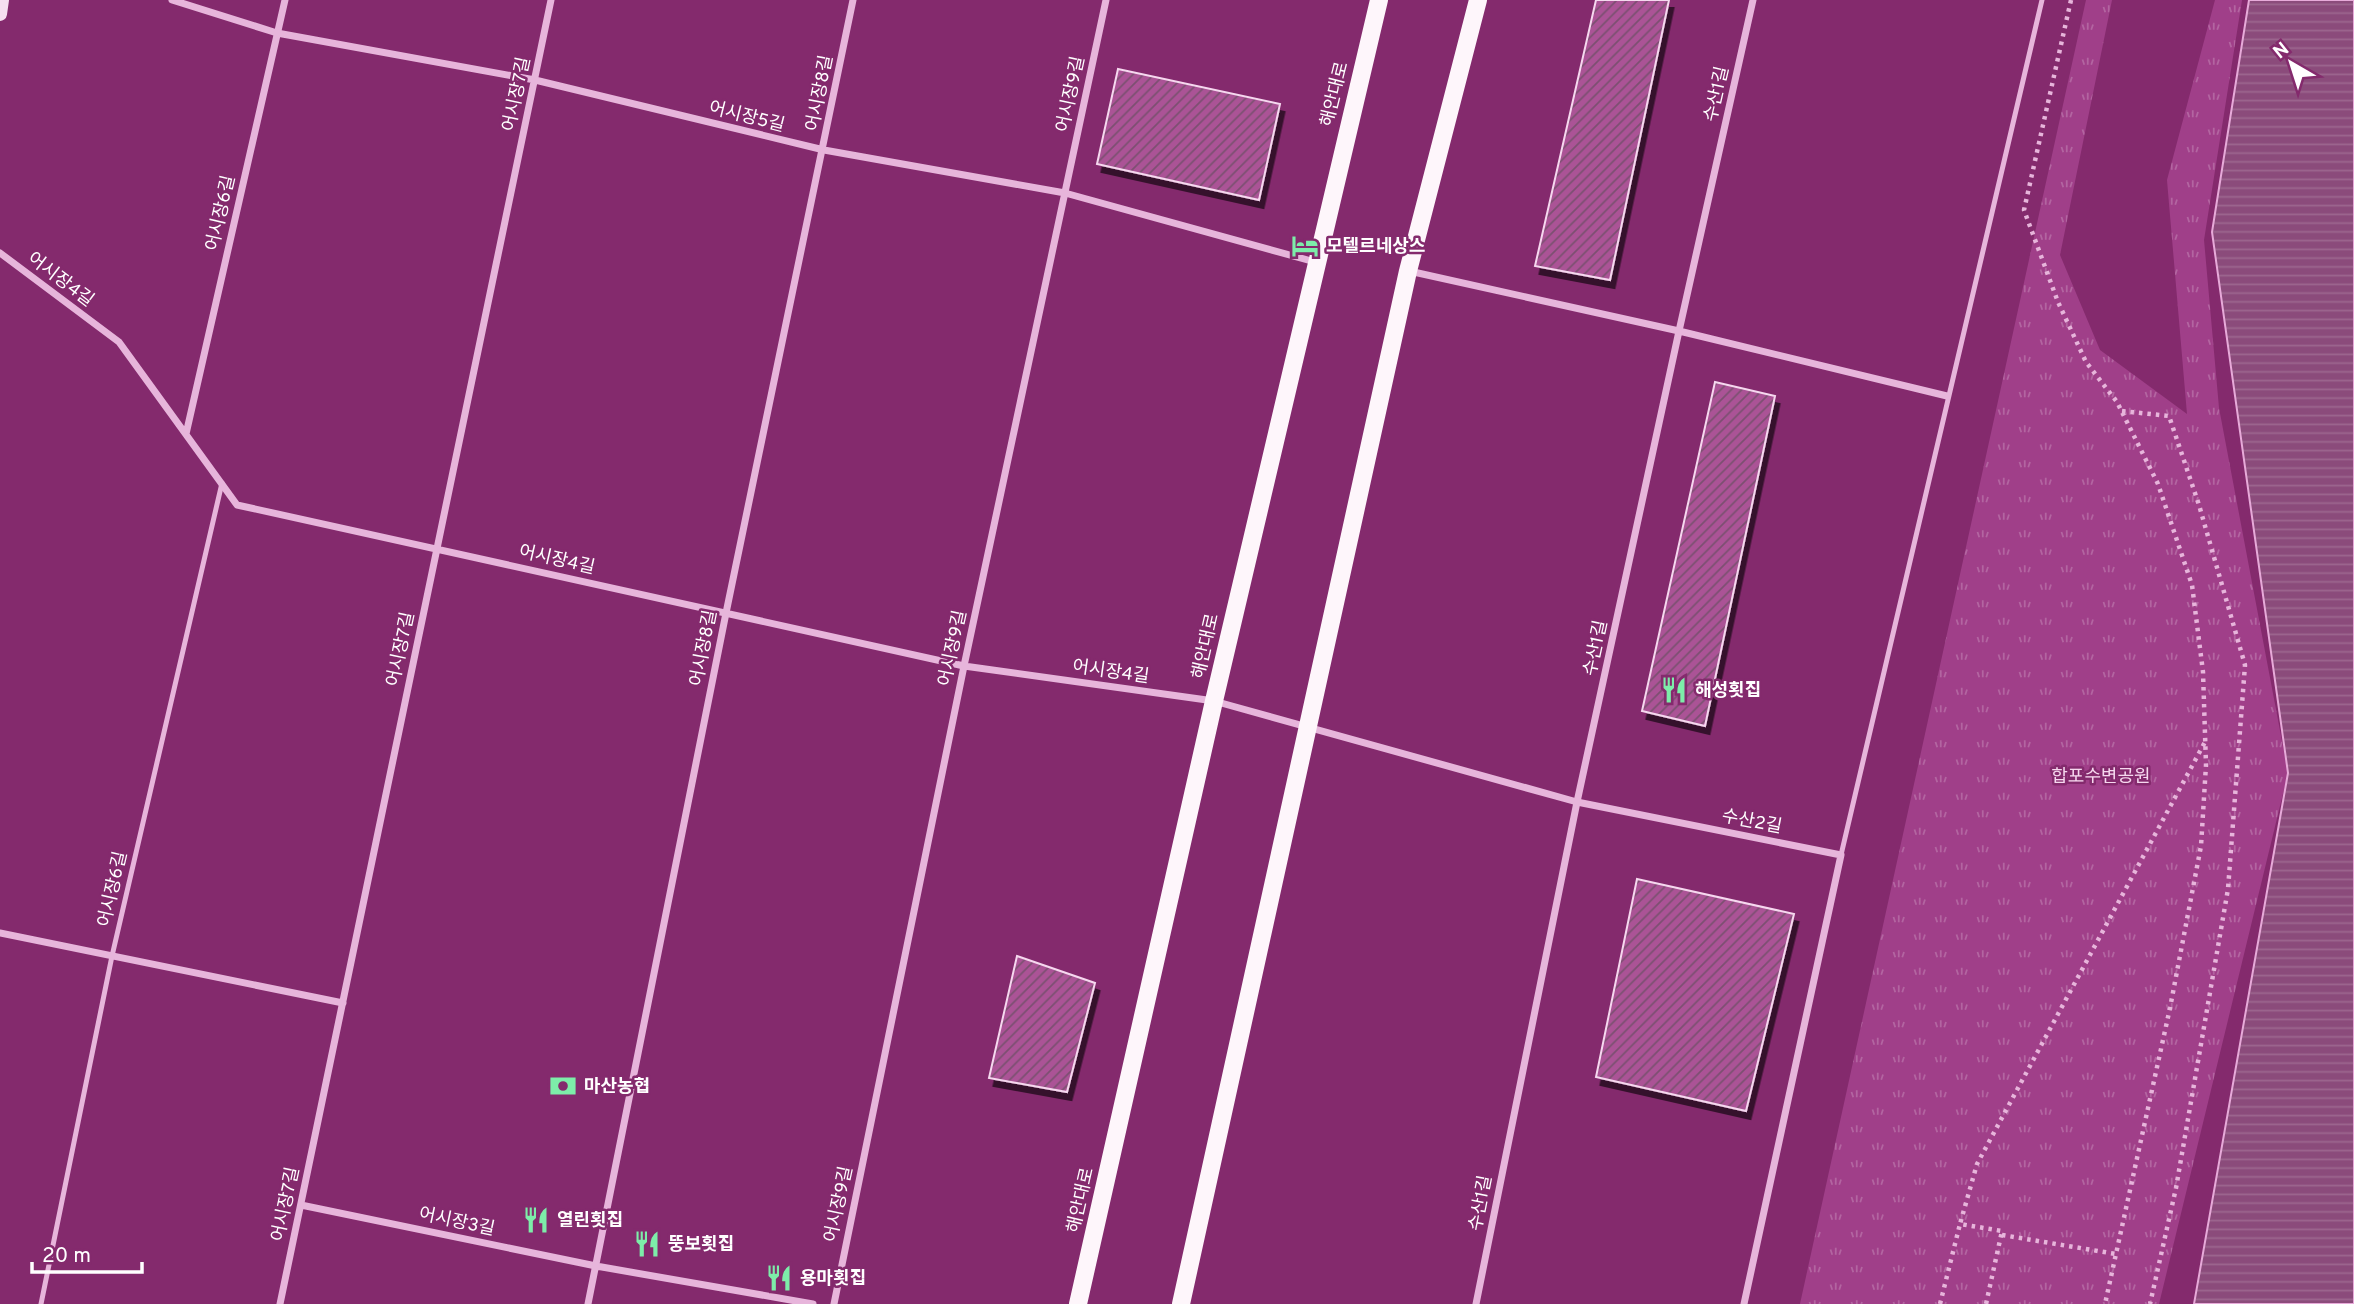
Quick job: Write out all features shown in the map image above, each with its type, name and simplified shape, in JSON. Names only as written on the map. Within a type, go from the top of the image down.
[{"type":"main road","points":[[0,14],[2,0]]},
{"type":"main road","name":"해안대로","points":[[1078,1304],[1213,701],[1379,0]]},
{"type":"main road","points":[[1181,1304],[1408,271],[1478,0]]},
{"type":"street","name":"어시장5길","points":[[172,0],[277,33],[535,80],[824,150],[1065,193],[1315,262]]},
{"type":"street","name":"어시장6길","points":[[186,434],[285,0]]},
{"type":"street","name":"어시장7길","points":[[280,1304],[551,0]]},
{"type":"street","name":"어시장8길","points":[[588,1304],[726,613],[853,0]]},
{"type":"street","name":"어시장9길","points":[[834,1304],[964,666],[1106,0]]},
{"type":"street","name":"수산1길","points":[[1476,1304],[1577,802],[1753,0]]},
{"type":"street","name":"어시장4길","points":[[0,253],[119,342],[237,505],[964,666],[1213,701]]},
{"type":"street","points":[[1408,271],[1679,331],[1947,396]]},
{"type":"street","name":"수산2길","points":[[1213,701],[1577,802],[1841,855]]},
{"type":"street","points":[[1744,1304],[1841,855]]},
{"type":"street","points":[[0,933],[343,1003]]},
{"type":"street","name":"어시장3길","points":[[301,1205],[596,1266],[813,1304]]},
{"type":"lane","points":[[1841,855],[2042,0]]},
{"type":"lane","name":"어시장6길","points":[[41,1304],[112,956],[222,483]]},
{"type":"path","points":[[2071,0],[2024,211],[2058,302],[2086,362],[2122,411],[2158,484],[2192,585],[2203,672],[2206,765],[2201,846],[2170,1008],[2105,1304]]},
{"type":"path","points":[[2122,411],[2169,416],[2199,505],[2245,665],[2228,889],[2176,1188],[2150,1304]]},
{"type":"path","points":[[1940,1304],[1977,1164],[2205,741]]},
{"type":"path","points":[[1960,1224],[2003,1231],[1986,1304]]},
{"type":"path","points":[[2002,1235],[2116,1254]]},
{"type":"green space","name":"합포수변공원","points":[[2086,0],[2112,0],[2060,255],[2100,350],[2187,414],[2167,180],[2215,0],[2242,0],[2204,240],[2219,408],[2288,773],[2159,1304],[1800,1304]]},
{"type":"shaded area","points":[[2249,0],[2354,0],[2354,1304],[2194,1304],[2288,773],[2212,232]]},
{"type":"building","points":[[1596,0],[1669,0],[1610,280],[1535,266]]},
{"type":"building","points":[[1118,69],[1280,104],[1259,200],[1097,164]]},
{"type":"building","points":[[1715,382],[1775,396],[1705,726],[1642,711]]},
{"type":"building","points":[[1637,879],[1794,914],[1746,1111],[1596,1077]]},
{"type":"building","points":[[1017,956],[1095,983],[1067,1092],[989,1078]]},
{"type":"place","name":"모텔르네상스","points":[[1305,246]]},
{"type":"place","name":"해성횟집","points":[[1674,690]]},
{"type":"place","name":"마산농협","points":[[563,1086]]},
{"type":"place","name":"열린횟집","points":[[536,1220]]},
{"type":"place","name":"뚱보횟집","points":[[647,1244]]},
{"type":"place","name":"용마횟집","points":[[779,1278]]}]
